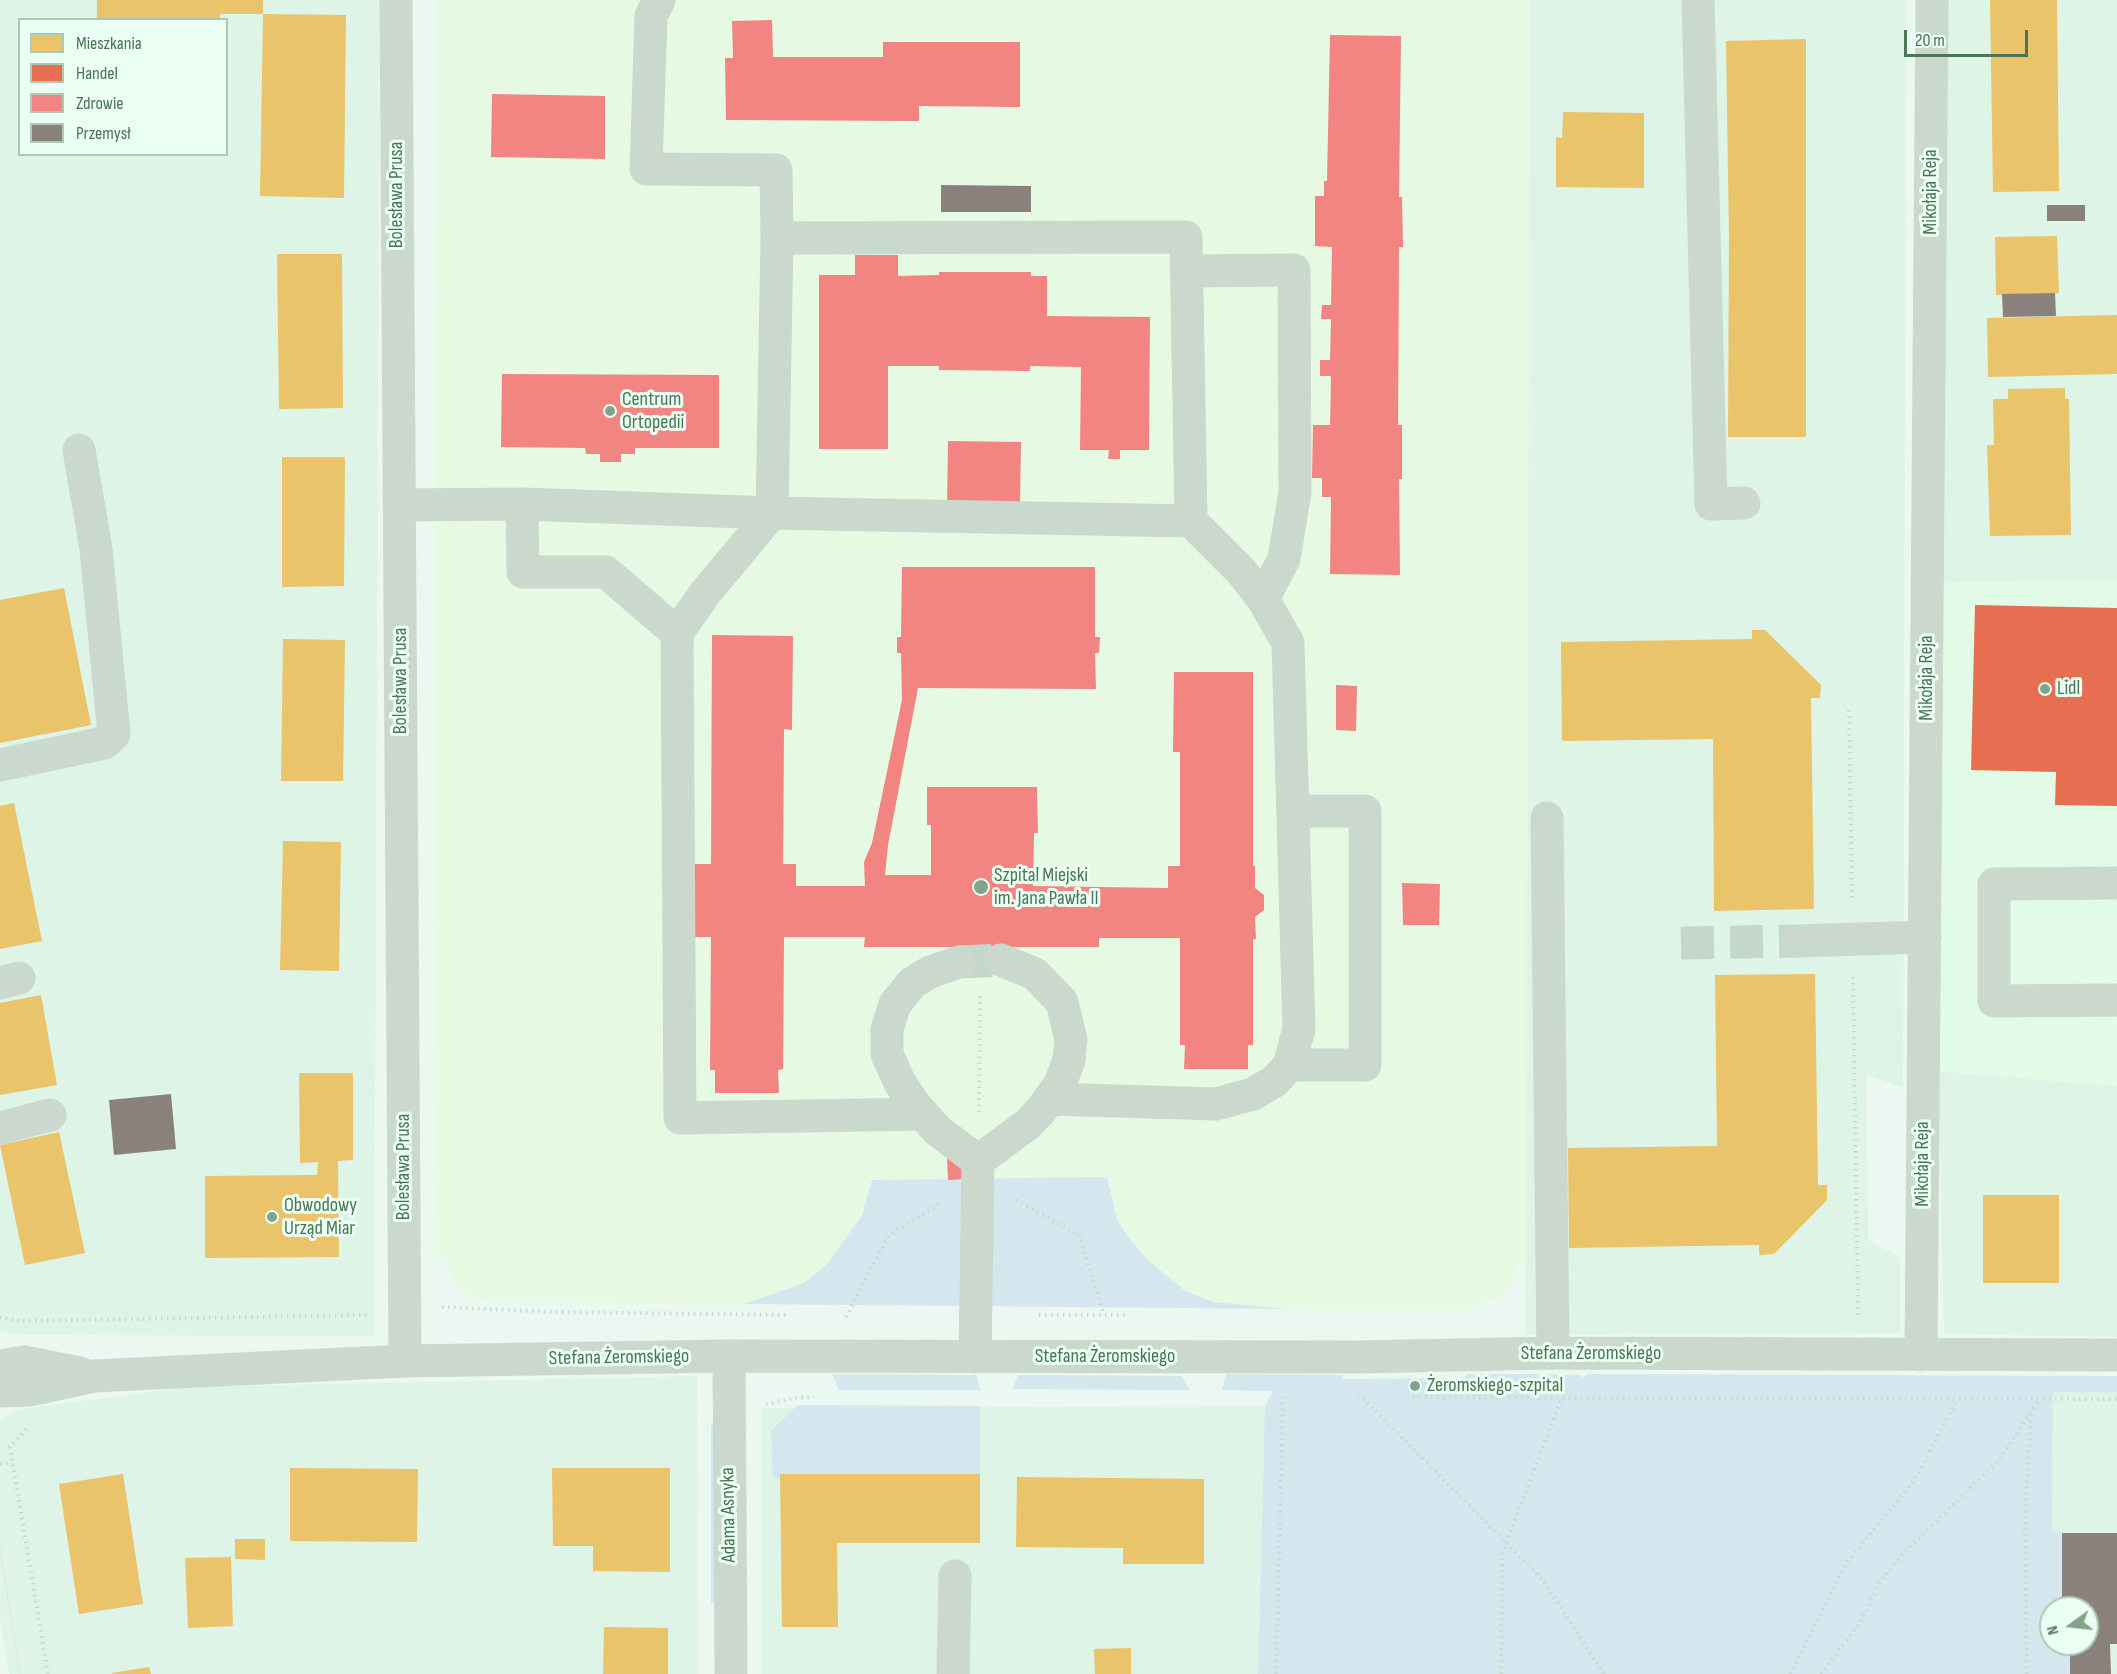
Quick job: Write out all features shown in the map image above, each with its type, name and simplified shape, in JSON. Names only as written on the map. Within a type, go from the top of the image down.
[{"type":"street","name":"Bolesława Prusa","points":[[396,0],[405,1361]]},
{"type":"street","points":[[659,0],[651,16],[646,169],[776,170],[772,513],[706,592],[677,633],[680,1118],[923,1114]]},
{"type":"street","points":[[1698,0],[1711,504],[1744,503]]},
{"type":"street","name":"Mikołaja Reja","points":[[1922,1355],[1932,0]]},
{"type":"street","points":[[777,238],[1186,237],[1191,521]]},
{"type":"street","points":[[1187,272],[1294,270],[1295,492],[1284,559],[1263,599]]},
{"type":"street","points":[[0,765],[104,743],[114,734],[96,549],[79,450]]},
{"type":"street","points":[[400,505],[522,504],[772,513],[1191,521],[1241,571],[1263,599],[1288,643],[1299,1030],[1289,1065],[1275,1081],[1253,1094],[1216,1104],[1049,1099]]},
{"type":"street","points":[[522,504],[523,572],[606,572],[677,633]]},
{"type":"street","points":[[1289,1065],[1365,1065],[1365,812],[1293,811]]},
{"type":"street","points":[[1547,818],[1553,1353]]},
{"type":"street","points":[[2117,883],[1994,884],[1994,1001],[2117,1000]]},
{"type":"street","points":[[1798,941],[1925,937]]},
{"type":"street","points":[[975,1357],[979,1170],[1028,1124],[1060,1084],[1069,1060],[1071,1040],[1062,1002],[1050,987],[1035,974],[1001,960]]},
{"type":"street","points":[[959,962],[930,972],[912,983],[895,1004],[887,1029],[887,1054],[900,1083],[923,1114],[979,1170]]},
{"type":"street","points":[[0,1128],[50,1115]]},
{"type":"street","name":"Stefana Żeromskiego","points":[[13,1377],[94,1376],[405,1361],[729,1356],[1358,1357],[1553,1353],[2117,1355]]},
{"type":"street","name":"Adama Asnyka","points":[[729,1356],[731,1674]]},
{"type":"street","points":[[952,1674],[955,1576]]},
{"type":"path","points":[[1849,710],[1858,1316]]},
{"type":"path","points":[[979,1170],[980,1009]]},
{"type":"path","points":[[979,1170],[1079,1235],[1104,1315]]},
{"type":"path","points":[[846,1317],[889,1235],[979,1170]]},
{"type":"path","points":[[0,1317],[16,1321],[13,1377],[35,1418],[10,1447],[48,1674]]},
{"type":"path","points":[[1271,1395],[1293,1395]]},
{"type":"path","points":[[1276,1674],[1283,1395]]},
{"type":"path","points":[[1371,1396],[1359,1396],[1542,1579],[1604,1674]]},
{"type":"path","points":[[728,1403],[773,1404],[794,1398],[816,1397]]},
{"type":"path","points":[[1406,1397],[1956,1401],[2117,1399]]},
{"type":"path","points":[[1501,1674],[1502,1554],[1561,1399]]},
{"type":"path","points":[[1821,1674],[1862,1620],[1881,1580],[1908,1549],[1999,1460],[2031,1409],[2040,1399]]},
{"type":"path","points":[[1790,1674],[1847,1562],[1914,1481],[1956,1401]]},
{"type":"path","points":[[2027,1674],[2025,1521],[2031,1409]]},
{"type":"path","points":[[0,1464],[12,1462]]},
{"type":"shaded area","points":[[0,0],[380,0],[374,1336],[12,1334],[0,1330]]},
{"type":"shaded area","name":"Szpital Miejski im. Jana Pawła II","points":[[435,0],[1530,0],[1526,1260],[1518,1260],[1515,1279],[1505,1293],[1491,1301],[1475,1302],[1474,1310],[1287,1309],[1213,1302],[1184,1290],[1148,1260],[1117,1220],[1107,1178],[872,1180],[862,1215],[827,1264],[804,1283],[743,1304],[485,1301],[464,1292],[455,1283],[445,1256],[434,1256]]},
{"type":"shaded area","points":[[1530,0],[1906,0],[1903,1088],[1867,1074],[1868,1240],[1900,1257],[1900,1333],[1525,1335]]},
{"type":"shaded area","points":[[1948,0],[2117,0],[2117,580],[1943,583]]},
{"type":"shaded area","points":[[2117,580],[2117,1086],[1938,1071],[1943,583]]},
{"type":"shaded area","points":[[1938,1071],[2117,1086],[2117,1337],[1944,1334]]},
{"type":"shaded area","points":[[1107,1177],[1117,1220],[1148,1260],[1184,1290],[1213,1302],[1287,1309],[743,1304],[804,1283],[827,1264],[862,1215],[872,1180]]},
{"type":"shaded area","points":[[832,1374],[976,1375],[981,1390],[839,1390]]},
{"type":"shaded area","points":[[1226,1374],[1343,1375],[1341,1379],[1465,1378],[1466,1374],[1538,1374],[1540,1378],[1543,1378],[1544,1374],[1581,1375],[1582,1378],[1587,1374],[2117,1376],[2117,1392],[2053,1392],[2052,1532],[2062,1533],[2062,1596],[2039,1596],[2039,1656],[2070,1656],[2070,1674],[1258,1674],[1265,1406],[1273,1391],[1222,1390]]},
{"type":"shaded area","points":[[1018,1375],[1182,1376],[1190,1390],[1012,1389]]},
{"type":"shaded area","points":[[697,1376],[698,1674],[9,1674],[0,1616],[0,1420],[19,1409],[191,1387]]},
{"type":"shaded area","points":[[2117,1378],[2117,1674],[2070,1674],[2070,1656],[2099,1656],[2099,1596],[2083,1596],[2062,1533],[2052,1533],[2053,1379]]},
{"type":"shaded area","points":[[798,1405],[980,1406],[980,1474],[780,1474],[779,1479],[773,1478],[771,1431]]},
{"type":"shaded area","points":[[1265,1406],[1258,1674],[762,1674],[762,1408]]},
{"type":"shaded area","points":[[718,1417],[717,1601],[711,1604],[711,1426]]},
{"type":"building: Mieszkania","points":[[97,0],[263,0],[263,14],[220,14],[220,18],[97,18]]},
{"type":"building: Mieszkania","points":[[1990,0],[2057,0],[2059,191],[1993,192]]},
{"type":"building: Mieszkania","points":[[263,14],[346,15],[344,198],[260,196]]},
{"type":"building: Mieszkania","points":[[1806,39],[1806,437],[1728,437],[1729,240],[1726,41]]},
{"type":"building: Mieszkania","points":[[1563,112],[1644,113],[1644,188],[1556,187],[1556,137],[1562,138]]},
{"type":"building: Mieszkania","points":[[2057,236],[2059,293],[1996,295],[1995,237]]},
{"type":"building: Mieszkania","points":[[277,254],[342,254],[343,408],[279,409]]},
{"type":"building: Mieszkania","points":[[2117,315],[2117,374],[1988,377],[1987,318]]},
{"type":"building: Mieszkania","points":[[2065,388],[2065,399],[2069,399],[2071,535],[1990,536],[1987,445],[1994,445],[1993,399],[2008,399],[2008,389]]},
{"type":"building: Mieszkania","points":[[282,457],[345,457],[344,586],[282,587]]},
{"type":"building: Mieszkania","points":[[64,588],[91,725],[0,743],[0,600]]},
{"type":"building: Mieszkania","points":[[1752,630],[1765,630],[1821,685],[1820,698],[1811,698],[1814,909],[1714,911],[1713,739],[1562,741],[1561,642],[1752,639]]},
{"type":"building: Mieszkania","points":[[283,639],[345,640],[343,781],[281,781]]},
{"type":"building: Mieszkania","points":[[14,803],[42,941],[0,949],[0,806]]},
{"type":"building: Mieszkania","points":[[283,841],[341,842],[339,971],[280,970]]},
{"type":"building: Mieszkania","points":[[1815,974],[1818,1185],[1827,1185],[1827,1200],[1774,1254],[1759,1255],[1759,1245],[1569,1248],[1568,1148],[1717,1146],[1715,975]]},
{"type":"building: Mieszkania","points":[[41,995],[57,1085],[0,1095],[0,1003]]},
{"type":"building: Mieszkania","name":"Obwodowy Urząd Miar","points":[[299,1073],[353,1073],[353,1160],[338,1161],[339,1257],[205,1258],[205,1176],[317,1175],[318,1162],[300,1163]]},
{"type":"building: Mieszkania","points":[[59,1132],[85,1253],[25,1265],[0,1145]]},
{"type":"building: Mieszkania","points":[[1983,1195],[2059,1195],[2059,1283],[1983,1283]]},
{"type":"building: Mieszkania","points":[[290,1468],[418,1469],[417,1542],[290,1541]]},
{"type":"building: Mieszkania","points":[[552,1468],[670,1468],[670,1572],[593,1571],[593,1546],[553,1546]]},
{"type":"building: Mieszkania","points":[[123,1474],[143,1604],[79,1614],[59,1484]]},
{"type":"building: Mieszkania","points":[[780,1474],[980,1474],[980,1543],[837,1543],[838,1627],[782,1627]]},
{"type":"building: Mieszkania","points":[[1017,1477],[1204,1479],[1204,1564],[1123,1564],[1123,1548],[1016,1547]]},
{"type":"building: Mieszkania","points":[[235,1539],[265,1539],[265,1560],[235,1559]]},
{"type":"building: Mieszkania","points":[[231,1557],[233,1626],[188,1628],[185,1558]]},
{"type":"building: Mieszkania","points":[[604,1627],[668,1628],[668,1674],[603,1674]]},
{"type":"building: Mieszkania","points":[[1131,1648],[1131,1674],[1095,1674],[1094,1649]]},
{"type":"building: Mieszkania","points":[[149,1667],[151,1674],[112,1674],[112,1673]]},
{"type":"building: Handel","name":"Lidl","points":[[1975,605],[2117,608],[2117,806],[2055,805],[2056,772],[1971,770]]},
{"type":"building: Zdrowie","points":[[772,20],[773,57],[883,57],[883,42],[1020,42],[1020,107],[919,106],[919,121],[726,120],[725,58],[733,58],[732,21]]},
{"type":"building: Zdrowie","points":[[1330,35],[1401,36],[1399,197],[1402,197],[1403,247],[1399,247],[1398,425],[1402,425],[1402,479],[1399,479],[1400,575],[1330,574],[1331,497],[1322,497],[1322,478],[1312,478],[1313,425],[1330,425],[1331,376],[1320,376],[1320,360],[1330,360],[1331,319],[1321,319],[1322,305],[1331,305],[1332,247],[1315,246],[1315,196],[1324,196],[1324,181],[1327,181]]},
{"type":"building: Zdrowie","points":[[492,94],[605,96],[605,159],[491,157]]},
{"type":"building: Zdrowie","points":[[855,255],[898,255],[898,276],[939,275],[939,272],[1031,272],[1031,276],[1047,276],[1047,316],[1150,317],[1149,450],[1120,450],[1120,459],[1108,459],[1109,450],[1080,450],[1081,367],[1030,366],[1030,371],[939,370],[939,366],[888,366],[888,449],[819,449],[819,275],[855,275]]},
{"type":"building: Zdrowie","name":"Centrum Ortopedii","points":[[502,374],[719,375],[719,448],[635,448],[635,454],[621,454],[621,462],[600,462],[600,454],[586,454],[585,448],[501,447]]},
{"type":"building: Zdrowie","points":[[948,441],[1021,442],[1020,504],[947,504]]},
{"type":"building: Zdrowie","points":[[902,567],[1095,567],[1095,637],[1100,637],[1099,653],[1095,653],[1096,689],[918,688],[888,845],[885,875],[931,875],[931,825],[927,825],[927,787],[1037,787],[1038,833],[1034,833],[1033,886],[1168,888],[1168,866],[1180,866],[1180,752],[1173,752],[1174,672],[1253,672],[1253,866],[1255,866],[1255,888],[1264,895],[1264,910],[1255,917],[1253,1045],[1248,1045],[1248,1069],[1184,1069],[1185,1045],[1180,1045],[1180,938],[1099,938],[1099,947],[1002,947],[1001,971],[959,970],[960,947],[864,947],[865,937],[784,937],[783,1069],[778,1070],[779,1093],[715,1093],[715,1070],[710,1070],[711,937],[695,937],[695,915],[690,914],[695,864],[711,864],[712,635],[793,636],[792,730],[784,729],[783,864],[796,864],[796,886],[865,886],[864,862],[872,843],[902,700],[901,653],[897,653],[897,637],[901,637]]},
{"type":"building: Zdrowie","points":[[1336,685],[1357,686],[1356,731],[1336,730]]},
{"type":"building: Zdrowie","points":[[1402,883],[1440,884],[1439,925],[1403,925]]},
{"type":"building: Zdrowie","points":[[966,1155],[967,1179],[948,1180],[947,1156]]},
{"type":"building: Przemysł","points":[[941,185],[1031,186],[1031,212],[941,212]]},
{"type":"building: Przemysł","points":[[2047,205],[2085,205],[2085,221],[2047,221]]},
{"type":"building: Przemysł","points":[[2055,293],[2056,316],[2003,317],[2002,294]]},
{"type":"building: Przemysł","points":[[171,1094],[176,1149],[114,1155],[109,1100]]},
{"type":"building: Przemysł","points":[[2062,1533],[2117,1533],[2117,1644],[2110,1644],[2111,1674],[2070,1674],[2070,1656],[2099,1656],[2099,1596],[2062,1596]]},
{"type":"tunnel","points":[[1681,943],[1798,941]]},
{"type":"tunnel","points":[[959,962],[1001,960]]},
{"type":"tram line","points":[[0,1548],[20,1674]]},
{"type":"place","name":"Centrum Ortopedii","points":[[610,411]]},
{"type":"place","name":"Lidl","points":[[2045,689]]},
{"type":"place","name":"Szpital Miejski im. Jana Pawła II","points":[[981,887]]},
{"type":"place","name":"Obwodowy Urząd Miar","points":[[272,1217]]},
{"type":"place","name":"Żeromskiego-szpital","points":[[1415,1386]]}]
